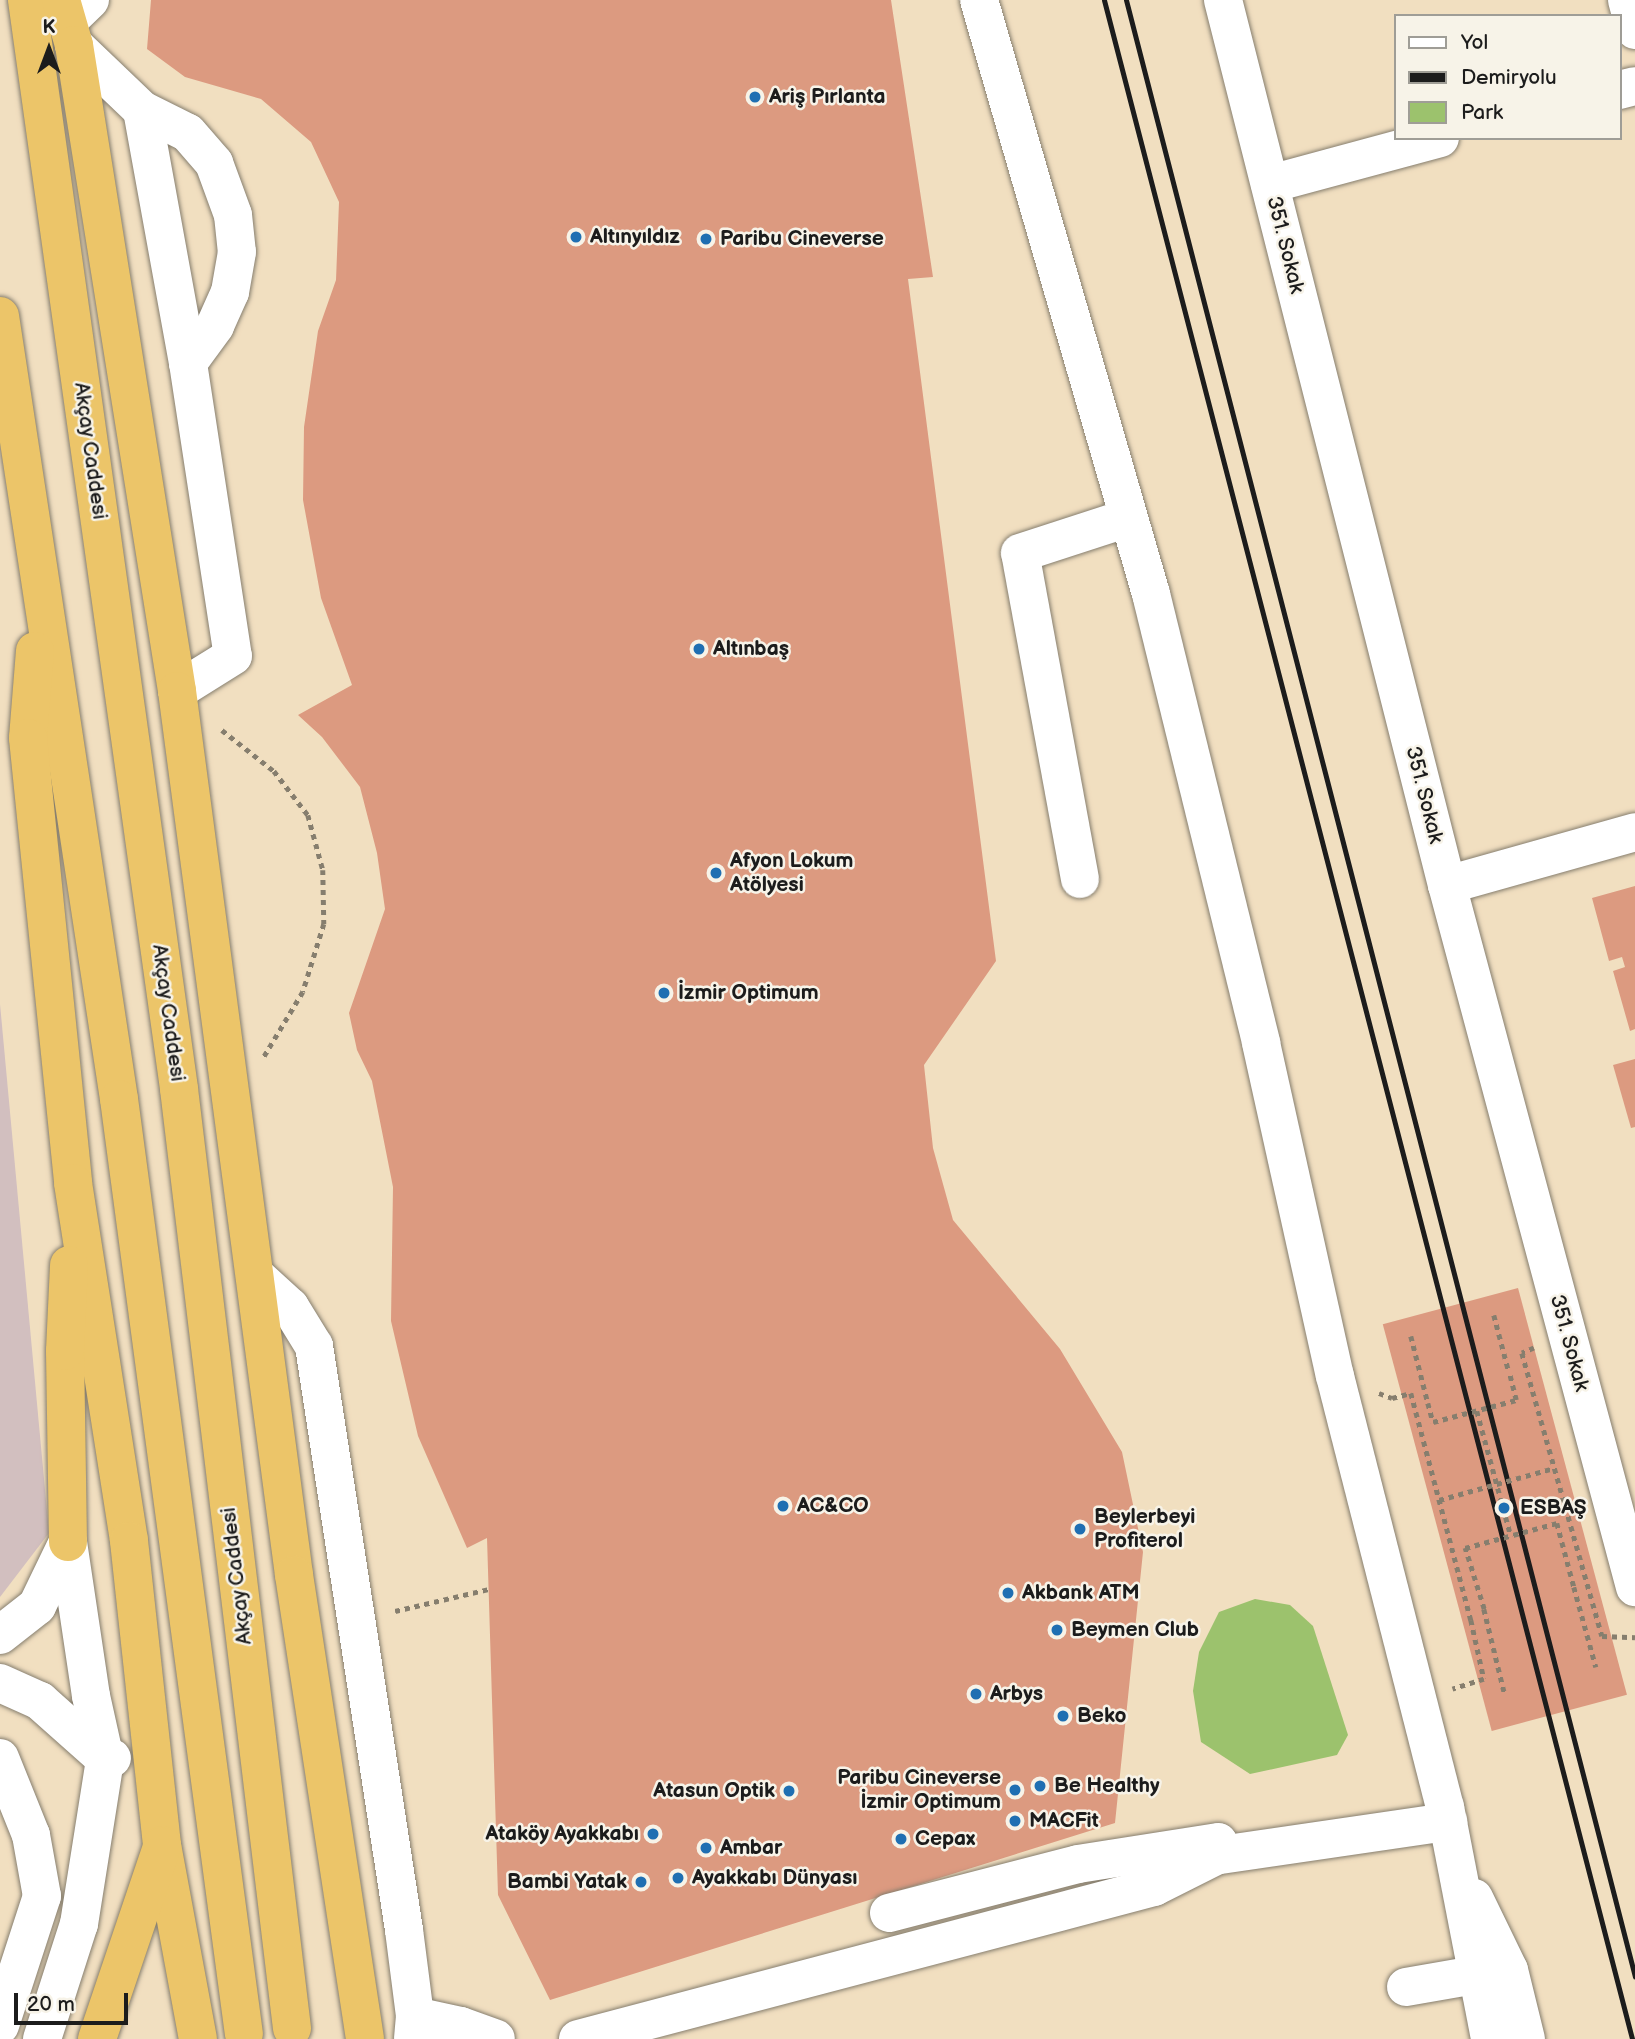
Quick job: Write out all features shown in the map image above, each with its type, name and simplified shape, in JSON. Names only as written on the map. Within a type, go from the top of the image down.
[{"type":"highway","name":"Akçay Caddesi","points":[[27,0],[179,1089],[292,2028]]},
{"type":"highway","points":[[73,17],[177,691],[294,1575],[365,2039]]},
{"type":"highway","points":[[0,316],[119,1099],[244,2034]]},
{"type":"highway","points":[[40,583],[28,738],[73,1182],[129,1541],[162,1846],[198,2039]]},
{"type":"highway","points":[[68,1542],[65,1351],[73,1182]]},
{"type":"highway","points":[[97,2039],[162,1846]]},
{"type":"street","points":[[979,0],[1128,518],[1207,823],[1335,1376],[1449,1829],[1475,1975],[1490,2039]]},
{"type":"street","name":"351. Sokak","points":[[1223,0],[1447,885],[1635,1587]]},
{"type":"street","points":[[1627,0],[1635,30]]},
{"type":"street","points":[[73,17],[142,110],[188,363],[233,656],[177,691]]},
{"type":"street","points":[[142,110],[188,133],[214,163],[233,215],[237,252],[230,292],[215,326],[188,363]]},
{"type":"street","points":[[1270,184],[1433,140]]},
{"type":"street","points":[[1080,879],[1020,553],[1128,518]]},
{"type":"street","points":[[1447,885],[1635,832]]},
{"type":"street","points":[[256,1276],[290,1307],[314,1346],[357,1620],[414,2028],[461,2026],[496,2039]]},
{"type":"street","points":[[0,1635],[37,1606],[68,1542]]},
{"type":"street","points":[[42,2039],[79,1924],[105,1759],[91,1696],[68,1542]]},
{"type":"street","points":[[0,1683],[40,1701],[105,1759],[153,1754]]},
{"type":"street","points":[[0,1758],[31,1835],[43,1896],[4,2002]]},
{"type":"street","points":[[891,1922],[1078,1864],[1219,1848],[1449,1829]]},
{"type":"street","points":[[1449,1829],[1509,1969],[1526,2039]]},
{"type":"street","points":[[578,2039],[1154,1887],[1219,1848]]},
{"type":"street","points":[[1406,1987],[1475,1975]]},
{"type":"path","points":[[177,691],[274,771],[308,816],[323,870],[324,924],[303,992],[232,1100]]},
{"type":"path","points":[[1411,1336],[1433,1422],[1477,1411],[1516,1400],[1494,1315]]},
{"type":"path","points":[[1522,1353],[1602,1636],[1635,1637]]},
{"type":"path","points":[[1411,1393],[1485,1679],[1418,1701]]},
{"type":"path","points":[[1477,1411],[1511,1536]]},
{"type":"path","points":[[1439,1500],[1554,1468]]},
{"type":"path","points":[[1505,1695],[1465,1548],[1557,1522],[1596,1667]]},
{"type":"path","points":[[357,1620],[489,1589]]},
{"type":"shaded area","points":[[0,1004],[49,1533],[0,1597]]},
{"type":"green space","points":[[1255,1599],[1290,1605],[1313,1626],[1348,1735],[1337,1755],[1250,1774],[1201,1742],[1193,1691],[1199,1652],[1219,1612]]},
{"type":"building","name":"İzmir Optimum","points":[[151,0],[891,0],[933,277],[908,279],[996,961],[924,1065],[933,1148],[953,1220],[1060,1349],[1122,1452],[1143,1552],[1115,1823],[550,2000],[498,1895],[487,1538],[467,1548],[418,1436],[391,1321],[393,1187],[372,1081],[357,1050],[349,1013],[385,909],[377,853],[360,787],[322,737],[298,715],[352,685],[321,598],[303,500],[304,427],[318,331],[336,280],[339,202],[311,142],[261,99],[185,77],[147,49]]},
{"type":"building","points":[[1635,886],[1635,1029],[1630,1031],[1613,971],[1625,967],[1622,957],[1609,961],[1592,898]]},
{"type":"building","points":[[1635,1059],[1635,1127],[1631,1128],[1613,1065]]},
{"type":"building","points":[[1518,1288],[1627,1695],[1492,1731],[1383,1324]]},
{"type":"railway","points":[[1104,0],[1632,2039]]},
{"type":"railway","points":[[1126,0],[1635,1977]]},
{"type":"place","name":"Ariş Pırlanta","points":[[755,97]]},
{"type":"place","name":"Altınyıldız","points":[[576,237]]},
{"type":"place","name":"Paribu Cineverse","points":[[706,239]]},
{"type":"place","name":"Altınbaş","points":[[699,649]]},
{"type":"place","name":"Afyon Lokum Atölyesi","points":[[716,873]]},
{"type":"place","name":"İzmir Optimum","points":[[664,993]]},
{"type":"place","name":"AC&CO","points":[[783,1506]]},
{"type":"place","name":"ESBAŞ","points":[[1504,1508]]},
{"type":"place","name":"Beylerbeyi Profiterol","points":[[1080,1529]]},
{"type":"place","name":"Akbank ATM","points":[[1008,1593]]},
{"type":"place","name":"Beymen Club","points":[[1057,1630]]},
{"type":"place","name":"Arbys","points":[[976,1694]]},
{"type":"place","name":"Beko","points":[[1063,1716]]},
{"type":"place","name":"Be Healthy","points":[[1040,1786]]},
{"type":"place","name":"Paribu Cineverse İzmir Optimum","points":[[1015,1790]]},
{"type":"place","name":"Atasun Optik","points":[[789,1791]]},
{"type":"place","name":"MACFit","points":[[1015,1821]]},
{"type":"place","name":"Ataköy Ayakkabı","points":[[653,1834]]},
{"type":"place","name":"Cepax","points":[[901,1839]]},
{"type":"place","name":"Ambar","points":[[706,1848]]},
{"type":"place","name":"Ayakkabı Dünyası","points":[[678,1878]]},
{"type":"place","name":"Bambi Yatak","points":[[641,1882]]}]
